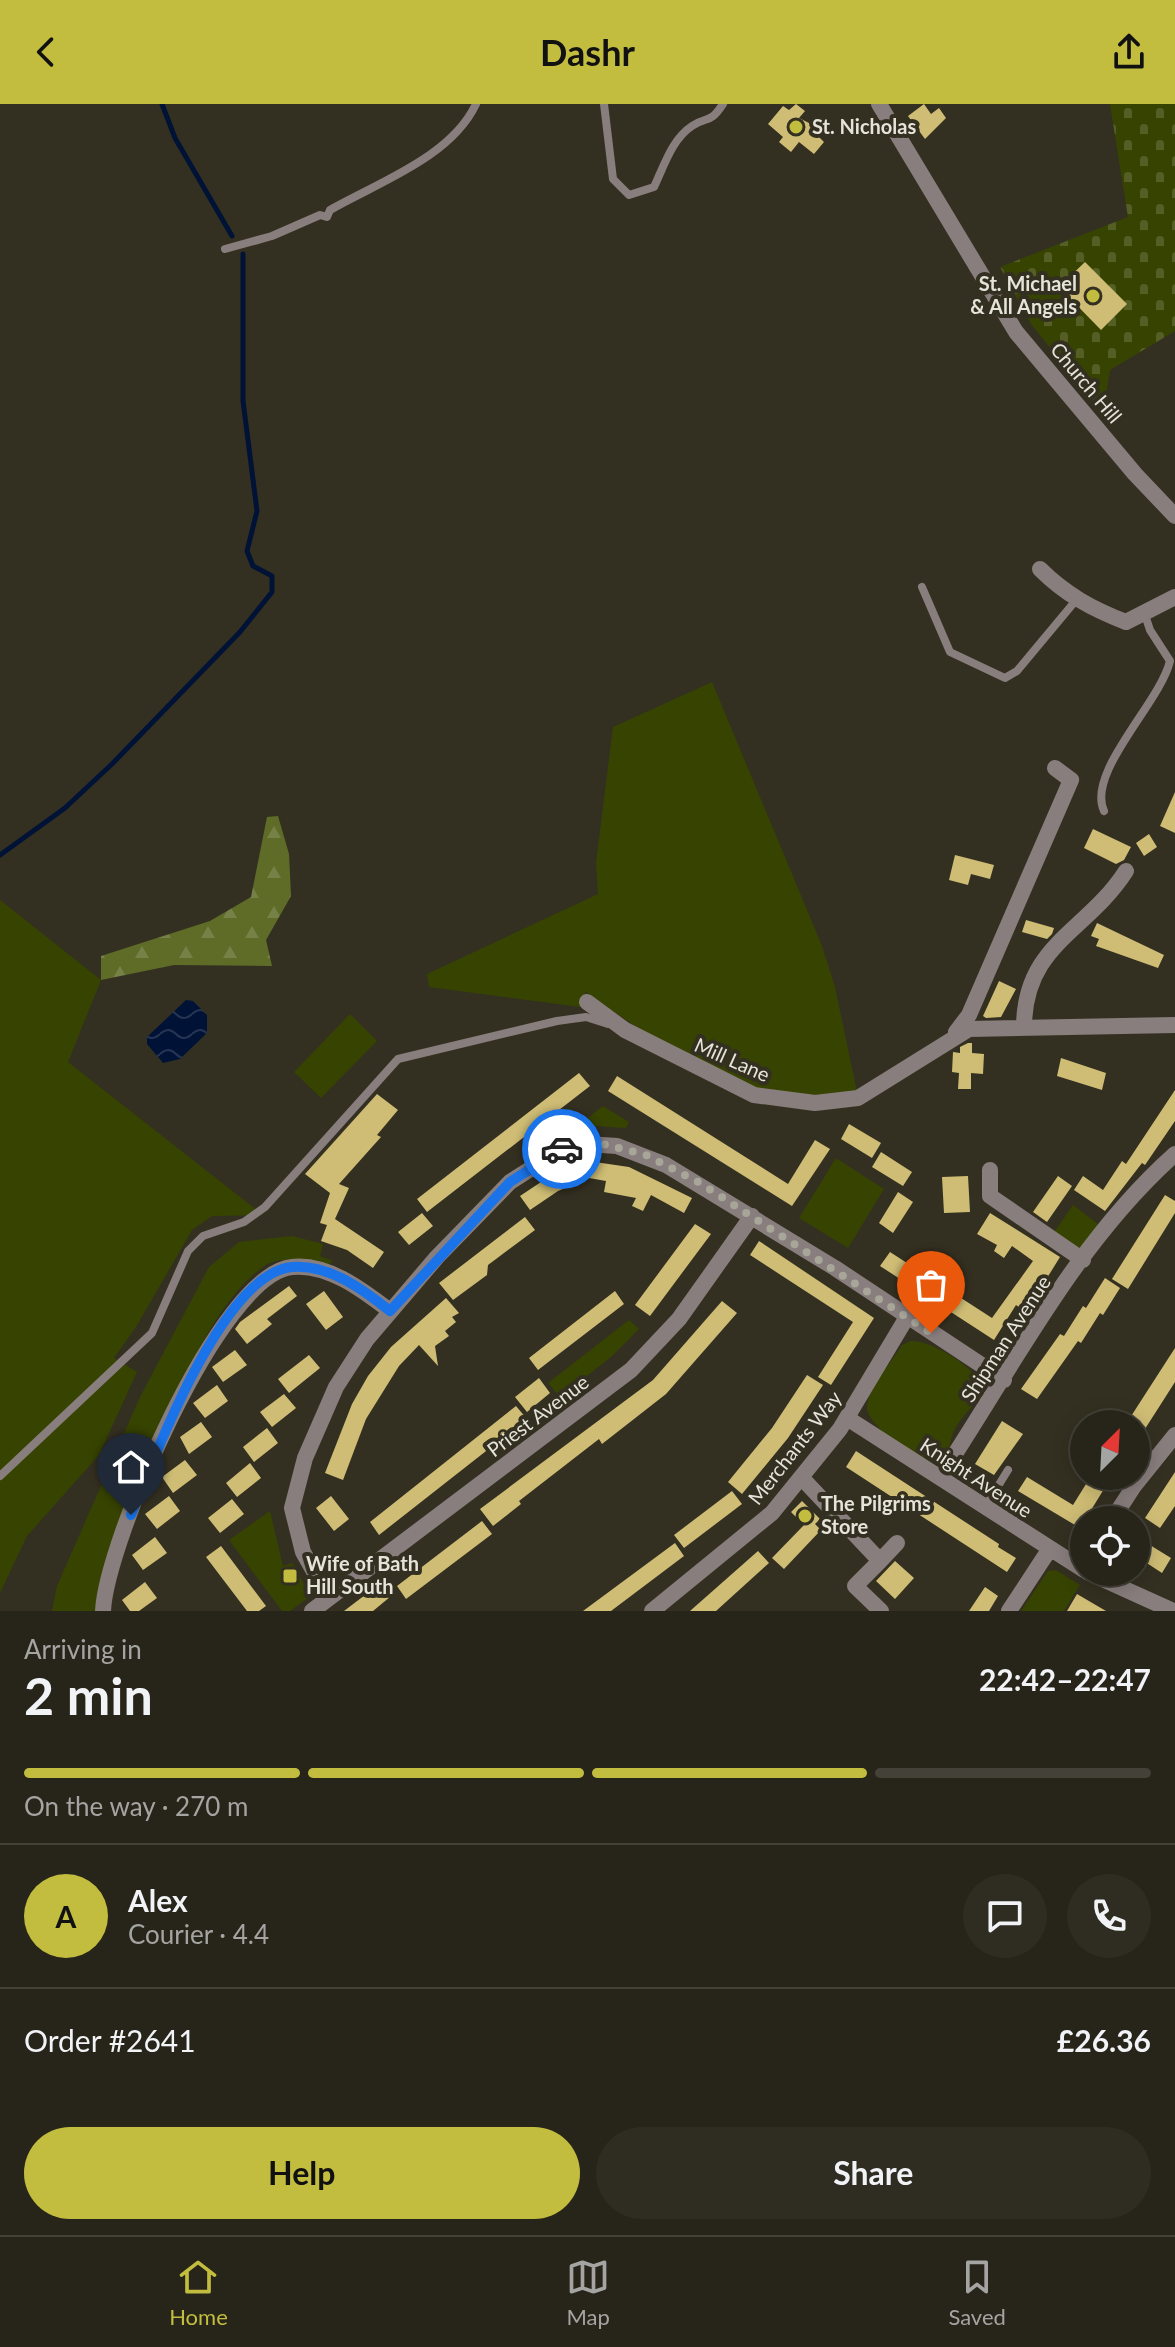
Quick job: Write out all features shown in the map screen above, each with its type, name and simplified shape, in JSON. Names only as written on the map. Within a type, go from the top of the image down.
[{"type":"street","name":"Church Hill","points":[[879,104],[1016,332],[1175,516]]},
{"type":"street","points":[[1040,569],[1077,599],[1126,622],[1175,597]]},
{"type":"street","name":"Mill Lane","points":[[587,1002],[625,1030],[754,1095],[815,1103],[858,1098],[944,1047],[969,1015],[1071,780],[1055,768]]},
{"type":"street","points":[[1024,1028],[1024,1009],[1035,969],[1110,896],[1126,871]]},
{"type":"street","name":"Mill Lane","points":[[953,1037],[969,1029],[1175,1025]]},
{"type":"street","points":[[329,1598],[303,1552],[296,1532],[294,1495],[305,1458],[336,1387],[390,1311],[510,1182],[543,1158],[572,1146],[603,1144],[646,1155],[752,1216],[1004,1380]]},
{"type":"street","name":"Shipman Avenue","points":[[940,1477],[1004,1380],[1041,1315],[1146,1181],[1175,1154]]},
{"type":"street","points":[[990,1170],[990,1196],[1083,1260]]},
{"type":"street","name":"Priest Avenue","points":[[312,1611],[631,1370],[679,1319],[752,1216]]},
{"type":"street","points":[[103,1611],[116,1556],[165,1434],[204,1350],[243,1299],[279,1270],[304,1267],[339,1277],[390,1311]]},
{"type":"street","name":"Merchants Way","points":[[652,1611],[738,1544],[772,1513],[847,1418],[907,1317]]},
{"type":"street","name":"Knight Avenue","points":[[847,1418],[1070,1561]]},
{"type":"street","points":[[1121,1506],[1175,1435]]},
{"type":"street","points":[[801,1477],[880,1561]]},
{"type":"street","points":[[881,1611],[855,1586],[897,1543]]},
{"type":"street","points":[[1009,1611],[1049,1550]]},
{"type":"street","name":"Knight Avenue","points":[[1120,1586],[1173,1611]]},
{"type":"lane","points":[[225,249],[272,236],[320,215],[327,217],[330,210],[444,147],[467,123],[476,104]]},
{"type":"lane","points":[[604,104],[613,179],[629,195],[654,187],[674,144],[693,125],[712,120],[723,104]]},
{"type":"lane","points":[[922,587],[950,652],[1005,678],[1017,671],[1077,599]]},
{"type":"lane","points":[[1104,811],[1099,789],[1127,734],[1166,679],[1170,661],[1150,630],[1145,615]]},
{"type":"lane","points":[[0,1476],[152,1333],[188,1251],[203,1236],[244,1222],[265,1207],[398,1059],[586,1017],[625,1030]]},
{"type":"lane","points":[[985,1507],[1008,1470]]},
{"type":"green space","points":[[1110,104],[1175,104],[1175,331],[1110,370],[1103,414],[1031,324],[1000,267],[1128,217]]},
{"type":"green space","points":[[712,682],[822,946],[835,987],[857,1092],[814,1099],[753,1087],[693,1061],[636,1027],[585,991],[588,1008],[429,987],[427,974],[598,894],[596,863],[613,727]]},
{"type":"green space","points":[[278,816],[289,854],[291,896],[266,940],[272,966],[174,965],[101,980],[101,956],[210,921],[251,897],[267,817]]},
{"type":"green space","points":[[0,900],[101,980],[68,1062],[263,1215],[212,1216],[192,1230],[136,1327],[114,1358],[137,1372],[99,1455],[27,1536],[0,1593]]},
{"type":"green space","points":[[350,1014],[377,1041],[321,1098],[294,1072]]},
{"type":"green space","points":[[603,1106],[629,1122],[626,1128],[579,1125]]},
{"type":"green space","points":[[836,1158],[884,1189],[848,1248],[799,1218]]},
{"type":"green space","points":[[1073,1205],[1102,1227],[1080,1255],[1052,1235]]},
{"type":"green space","points":[[292,1236],[323,1244],[320,1256],[333,1261],[329,1265],[295,1260],[270,1263],[235,1294],[209,1331],[185,1376],[144,1476],[97,1611],[52,1611],[57,1586],[140,1397],[209,1267],[239,1242]]},
{"type":"green space","points":[[629,1320],[639,1329],[611,1357],[560,1397],[548,1383]]},
{"type":"green space","points":[[911,1341],[930,1345],[952,1356],[985,1387],[982,1401],[978,1400],[955,1430],[949,1453],[935,1460],[926,1460],[900,1446],[881,1430],[868,1413],[869,1398],[876,1382],[902,1345]]},
{"type":"green space","points":[[270,1511],[283,1566],[292,1563],[309,1592],[308,1598],[290,1611],[282,1611],[229,1540]]},
{"type":"green space","points":[[1056,1570],[1070,1579],[1070,1586],[1079,1586],[1064,1611],[1021,1611],[1048,1571]]},
{"type":"water","points":[[186,1000],[193,1001],[207,1015],[207,1033],[180,1059],[163,1063],[147,1044],[147,1037]]},
{"type":"building","name":"St. Nicholas","points":[[796,104],[805,111],[799,118],[823,130],[818,136],[824,142],[814,154],[799,142],[791,152],[779,142],[783,137],[768,124],[783,106],[789,110]]},
{"type":"building","points":[[924,104],[931,114],[939,108],[946,118],[925,139],[908,116]]},
{"type":"building","name":"St. Michael & All Angels","points":[[1085,262],[1127,304],[1101,330],[1059,287]]},
{"type":"building","points":[[1175,792],[1175,833],[1160,826]]},
{"type":"building","points":[[1093,829],[1131,847],[1124,860],[1116,864],[1084,848]]},
{"type":"building","points":[[1149,834],[1157,847],[1144,856],[1136,843]]},
{"type":"building","points":[[955,855],[994,865],[990,879],[971,874],[968,885],[949,880]]},
{"type":"building","points":[[1026,920],[1054,928],[1052,934],[1047,939],[1022,932]]},
{"type":"building","points":[[1097,923],[1164,955],[1158,968],[1096,946],[1099,939],[1091,936]]},
{"type":"building","points":[[999,981],[1016,989],[1001,1017],[986,1018],[983,1016]]},
{"type":"building","points":[[972,1043],[972,1053],[984,1054],[983,1074],[971,1073],[971,1089],[958,1089],[959,1073],[952,1072],[953,1052],[960,1053],[960,1047]]},
{"type":"building","points":[[1061,1058],[1106,1073],[1102,1090],[1057,1076]]},
{"type":"building","points":[[579,1073],[590,1086],[427,1212],[417,1199]]},
{"type":"building","points":[[617,1076],[788,1184],[815,1140],[830,1149],[792,1206],[608,1091]]},
{"type":"building","points":[[1175,1090],[1175,1121],[1145,1165],[1142,1163],[1105,1211],[1074,1190],[1083,1176],[1103,1190],[1122,1161],[1126,1164]]},
{"type":"building","points":[[377,1094],[398,1110],[377,1135],[381,1137],[339,1184],[349,1188],[335,1219],[384,1252],[373,1268],[347,1250],[321,1241],[327,1225],[320,1223],[330,1193],[305,1174]]},
{"type":"building","points":[[849,1124],[881,1143],[872,1158],[841,1139]]},
{"type":"building","points":[[881,1152],[912,1172],[903,1186],[872,1167]]},
{"type":"building","points":[[588,1161],[629,1167],[692,1198],[684,1213],[651,1195],[643,1211],[632,1206],[636,1198],[604,1192],[606,1181],[589,1178],[558,1191],[530,1210],[520,1196],[550,1176]]},
{"type":"building","points":[[968,1176],[970,1212],[944,1213],[942,1177]]},
{"type":"building","points":[[1058,1176],[1072,1186],[1047,1222],[1033,1212]]},
{"type":"building","points":[[898,1192],[913,1202],[893,1233],[879,1223]]},
{"type":"building","points":[[1165,1195],[1175,1201],[1175,1213],[1128,1289],[1112,1279]]},
{"type":"building","points":[[422,1213],[433,1226],[409,1245],[398,1232]]},
{"type":"building","points":[[990,1213],[1060,1257],[1026,1312],[1016,1305],[994,1340],[880,1266],[890,1252],[992,1318],[1033,1261],[1012,1246],[1004,1258],[994,1251],[997,1245],[977,1234]]},
{"type":"building","points":[[525,1217],[535,1230],[488,1265],[487,1275],[453,1300],[439,1283]]},
{"type":"building","points":[[695,1224],[711,1234],[650,1316],[635,1305]]},
{"type":"building","points":[[759,1241],[874,1318],[831,1385],[818,1377],[853,1322],[750,1255]]},
{"type":"building","points":[[1105,1278],[1120,1288],[1103,1315],[1100,1313],[1081,1343],[1078,1341],[1037,1399],[1021,1389],[1060,1334],[1064,1336],[1083,1306],[1086,1308]]},
{"type":"building","points":[[289,1286],[297,1296],[267,1319],[272,1324],[247,1344],[235,1329],[240,1322]]},
{"type":"building","points":[[324,1291],[343,1317],[326,1330],[306,1304]]},
{"type":"building","points":[[615,1291],[624,1304],[538,1370],[529,1358]]},
{"type":"building","points":[[446,1298],[459,1313],[452,1317],[456,1322],[445,1331],[449,1336],[435,1346],[438,1366],[419,1345],[399,1366],[366,1419],[343,1480],[325,1473],[352,1404],[368,1376],[391,1347]]},
{"type":"building","points":[[722,1301],[737,1313],[666,1394],[602,1444],[599,1439],[519,1501],[521,1504],[493,1526],[480,1509],[653,1380]]},
{"type":"building","points":[[1175,1348],[1175,1382],[1150,1421],[1150,1410],[1135,1410]]},
{"type":"building","points":[[235,1350],[247,1365],[223,1382],[212,1367]]},
{"type":"building","points":[[309,1355],[320,1368],[289,1393],[278,1379]]},
{"type":"building","points":[[807,1375],[823,1385],[788,1438],[742,1494],[728,1482],[772,1428]]},
{"type":"building","points":[[539,1378],[550,1393],[527,1412],[515,1397]]},
{"type":"building","points":[[217,1385],[228,1401],[205,1418],[193,1403]]},
{"type":"building","points":[[284,1394],[296,1408],[272,1427],[260,1412]]},
{"type":"building","points":[[516,1406],[527,1419],[379,1535],[370,1522]]},
{"type":"building","points":[[1002,1421],[1023,1434],[994,1475],[975,1464]]},
{"type":"building","points":[[201,1422],[212,1437],[189,1454],[180,1437]]},
{"type":"building","points":[[267,1428],[278,1443],[254,1462],[243,1447]]},
{"type":"building","points":[[856,1451],[999,1544],[998,1547],[1016,1558],[1007,1572],[846,1467]]},
{"type":"building","points":[[185,1460],[197,1475],[173,1493],[162,1477]]},
{"type":"building","points":[[250,1463],[261,1478],[237,1497],[226,1483]]},
{"type":"building","points":[[1175,1472],[1175,1506],[1160,1528],[1150,1521],[1150,1510]]},
{"type":"building","points":[[1027,1477],[1073,1505],[1082,1490],[1103,1490],[1094,1506],[1070,1506],[1070,1522],[1018,1491]]},
{"type":"building","points":[[732,1491],[742,1504],[684,1548],[674,1535]]},
{"type":"building","points":[[169,1496],[180,1511],[157,1529],[145,1514]]},
{"type":"building","points":[[331,1496],[349,1519],[334,1531],[316,1508]]},
{"type":"building","points":[[232,1499],[244,1514],[220,1533],[208,1518]]},
{"type":"building","points":[[802,1501],[820,1519],[815,1524],[821,1530],[784,1569],[772,1558],[804,1525],[791,1512]]},
{"type":"building","points":[[482,1521],[492,1534],[406,1599],[397,1586]]},
{"type":"building","points":[[155,1537],[167,1553],[143,1570],[132,1555]]},
{"type":"building","points":[[675,1543],[684,1556],[611,1611],[583,1611]]},
{"type":"building","points":[[1150,1545],[1171,1558],[1162,1573],[1150,1565]]},
{"type":"building","points":[[221,1546],[266,1606],[259,1611],[247,1611],[206,1557]]},
{"type":"building","points":[[758,1551],[769,1563],[716,1611],[690,1611]]},
{"type":"building","points":[[895,1561],[914,1578],[895,1599],[876,1581]]},
{"type":"building","points":[[386,1579],[396,1592],[373,1611],[344,1611]]},
{"type":"building","points":[[145,1582],[157,1598],[139,1611],[130,1611],[122,1600]]},
{"type":"building","points":[[985,1587],[998,1596],[989,1611],[969,1611]]},
{"type":"building","points":[[1077,1594],[1106,1611],[1067,1611]]},
{"type":"waterway","points":[[162,104],[175,138],[232,236]]},
{"type":"waterway","points":[[0,855],[65,808],[112,764],[240,632],[272,592],[272,576],[253,566],[247,551],[257,511],[243,401],[243,254]]},
{"type":"way so far","points":[[562,1149],[603,1144],[646,1155],[700,1183],[931,1333]]},
{"type":"place","name":"St. Nicholas","points":[[796,127]]},
{"type":"place","name":"St. Michael & All Angels","points":[[1093,296]]},
{"type":"place","name":"The Pilgrims Store","points":[[805,1516]]},
{"type":"place","name":"Wife of Bath Hill South","points":[[290,1576]]},
{"type":"route","points":[[131,1515],[204,1350],[257,1285],[279,1270],[304,1267],[339,1277],[390,1311],[510,1182],[530,1166],[562,1149]]}]
